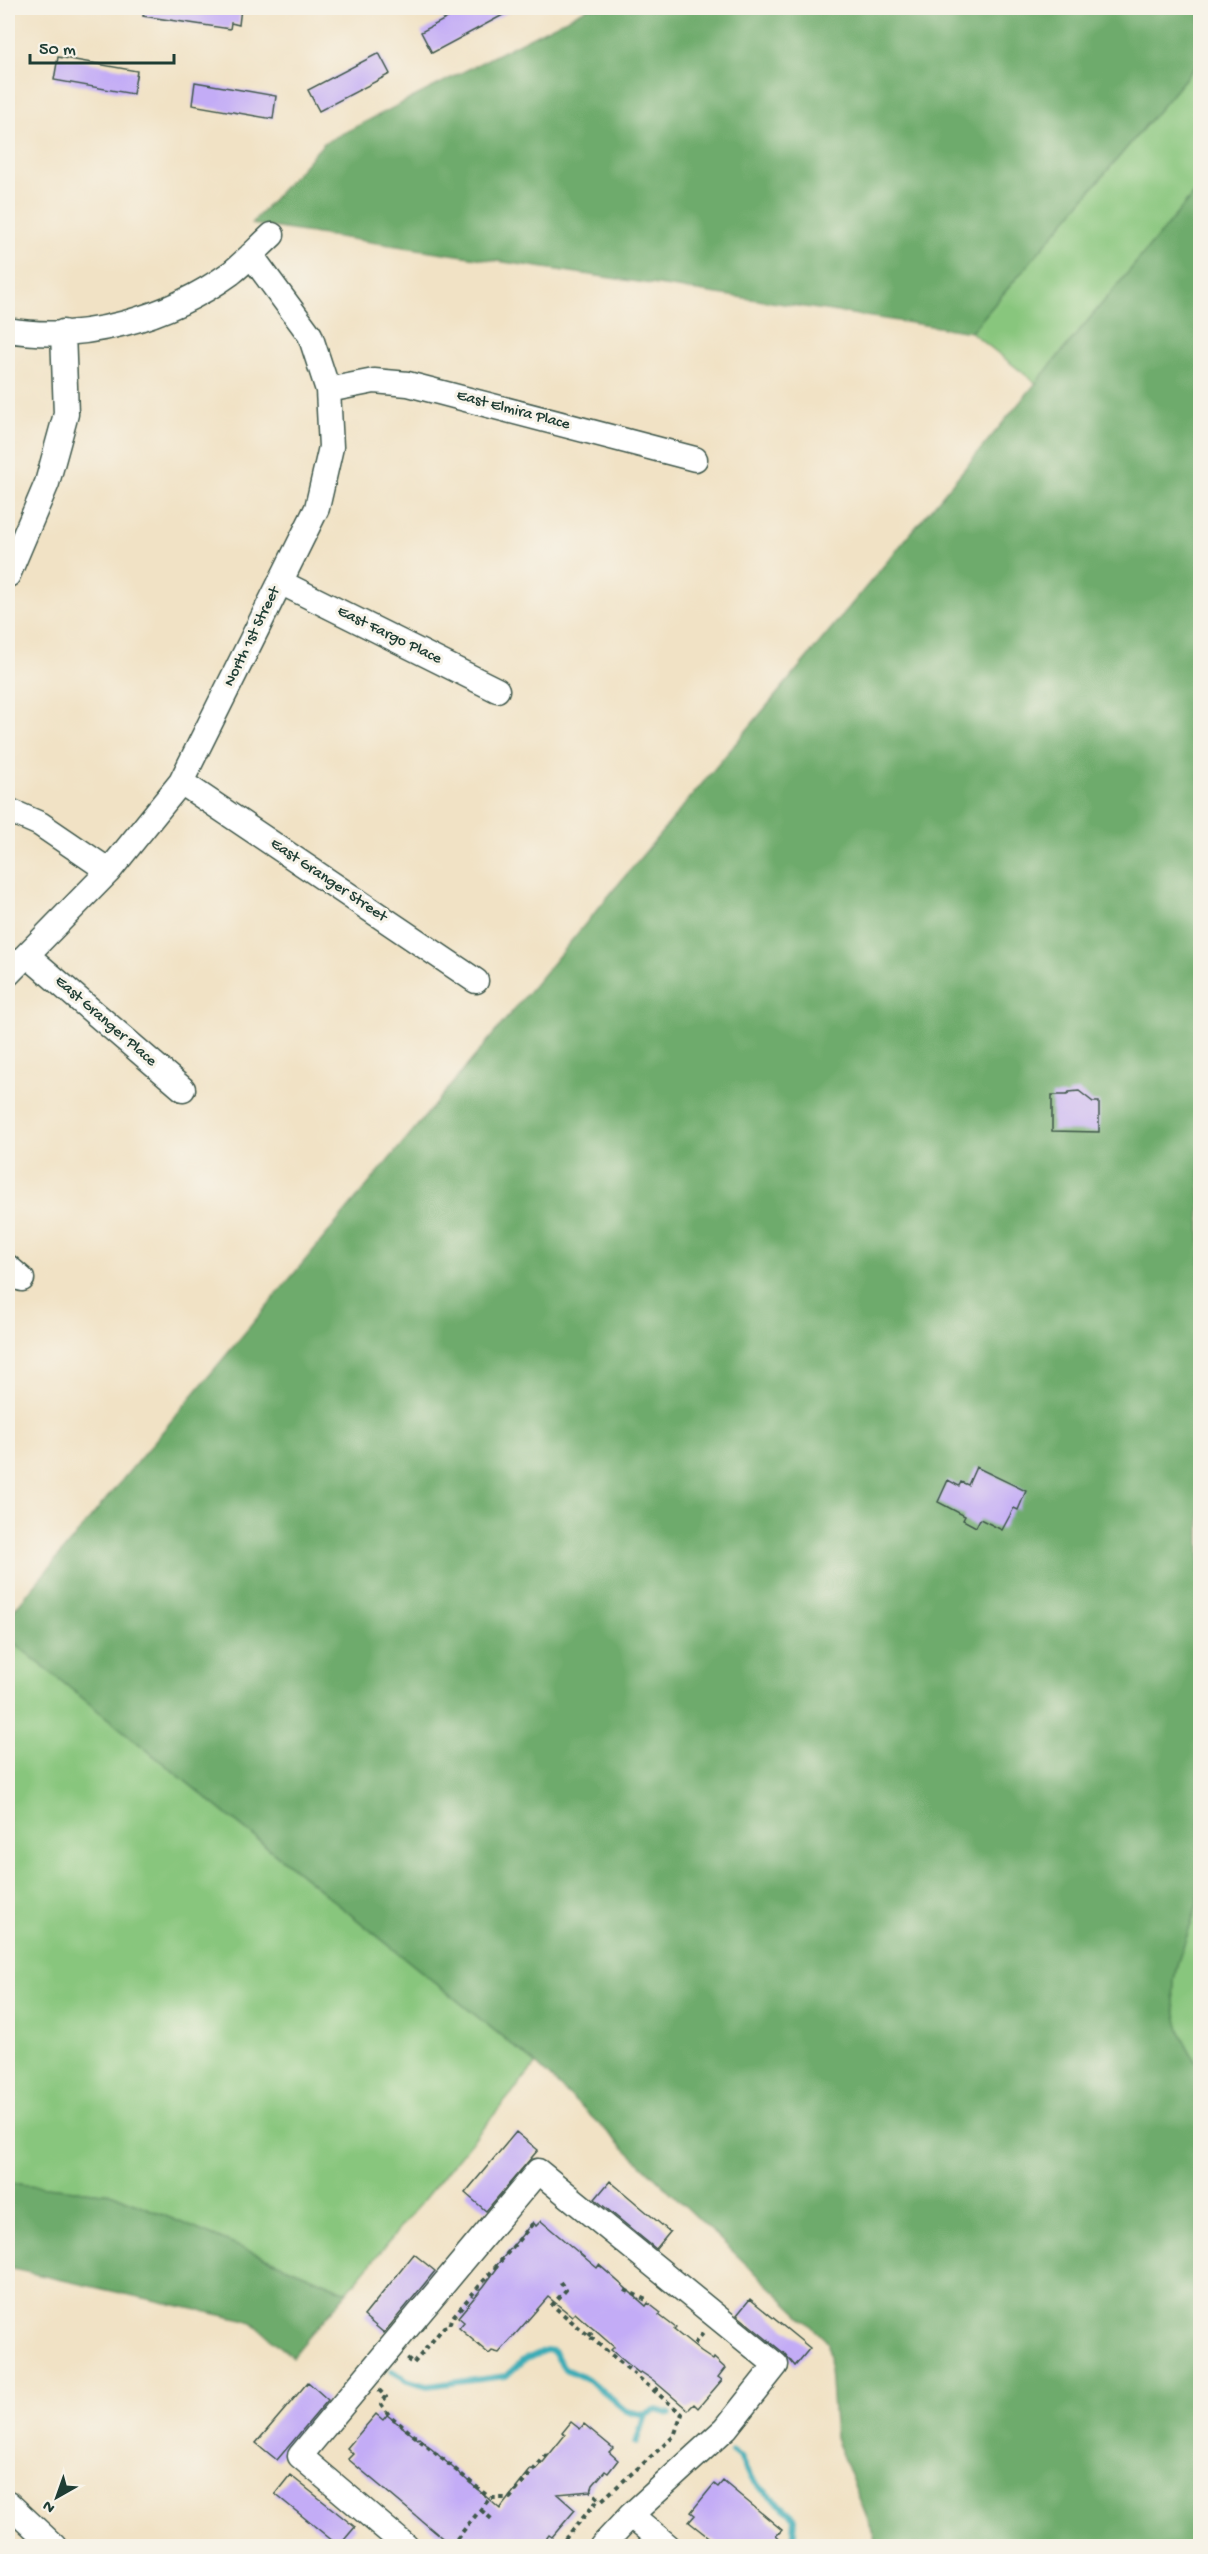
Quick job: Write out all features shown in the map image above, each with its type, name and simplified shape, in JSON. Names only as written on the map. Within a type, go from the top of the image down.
[{"type":"street","points":[[8,330],[28,333],[92,330],[149,316],[191,298],[232,273],[272,236]]},
{"type":"street","name":"North 1st Street","points":[[8,974],[109,871],[181,782],[317,508],[332,447],[328,390],[310,335],[251,255]]},
{"type":"street","points":[[8,575],[47,483],[66,414],[63,332]]},
{"type":"street","name":"East Elmira Place","points":[[328,390],[375,381],[408,384],[695,459]]},
{"type":"street","name":"East Fargo Place","points":[[280,582],[497,690]]},
{"type":"street","name":"East Granger Street","points":[[181,782],[476,981]]},
{"type":"street","points":[[8,810],[40,824],[109,871]]},
{"type":"street","name":"East Granger Place","points":[[27,955],[183,1089]]},
{"type":"street","points":[[406,2547],[300,2456],[538,2171],[776,2365],[726,2428],[631,2515],[602,2547]]},
{"type":"street","points":[[8,2503],[54,2547]]},
{"type":"street","points":[[631,2515],[668,2547]]},
{"type":"path","points":[[401,2354],[413,2364],[444,2327],[448,2326],[535,2220]]},
{"type":"path","points":[[560,2282],[566,2290],[552,2305],[682,2414],[674,2436],[601,2501],[591,2491]]},
{"type":"path","points":[[625,2290],[646,2300]]},
{"type":"path","points":[[694,2344],[707,2328]]},
{"type":"path","points":[[589,2336],[595,2330]]},
{"type":"path","points":[[655,2391],[660,2384]]},
{"type":"path","points":[[381,2404],[389,2415],[490,2498],[510,2498],[547,2454]]},
{"type":"path","points":[[451,2547],[490,2498]]},
{"type":"path","points":[[559,2547],[599,2499]]},
{"type":"path","points":[[592,2507],[600,2513]]},
{"type":"path","points":[[481,2510],[494,2521]]},
{"type":"green space","points":[[588,8],[1200,8],[1200,61],[971,332],[251,224],[324,143]]},
{"type":"green space","points":[[1200,61],[1200,186],[1036,383],[971,332]]},
{"type":"green space","points":[[1200,186],[1200,1858],[1198,1899],[1176,1969],[1174,1994],[1182,2034],[1200,2068],[1200,2546],[878,2546],[835,2437],[828,2342],[536,2064],[8,1638],[8,1617]]},
{"type":"green space","points":[[8,1638],[536,2064],[347,2292],[113,2194],[8,2183]]},
{"type":"green space","points":[[1200,1858],[1200,2068],[1187,2046],[1178,2021],[1174,1981],[1198,1899]]},
{"type":"green space","points":[[8,2183],[113,2194],[347,2292],[292,2357],[252,2322],[8,2268]]},
{"type":"building","points":[[144,8],[241,8],[239,25],[231,23],[230,29],[143,16]]},
{"type":"building","points":[[466,8],[516,8],[432,53],[421,32]]},
{"type":"building","points":[[379,53],[390,74],[319,111],[308,90]]},
{"type":"building","points":[[58,57],[137,71],[133,94],[54,80]]},
{"type":"building","points":[[195,82],[276,96],[273,119],[192,105]]},
{"type":"building","points":[[1079,1091],[1093,1102],[1099,1102],[1099,1132],[1052,1131],[1052,1095],[1067,1095],[1069,1092]]},
{"type":"building","points":[[976,1467],[1026,1491],[1018,1510],[1014,1508],[1002,1530],[980,1519],[976,1527],[963,1520],[965,1516],[938,1502],[948,1480],[959,1486],[961,1482],[968,1485]]},
{"type":"building","points":[[516,2132],[538,2150],[486,2211],[465,2193]]},
{"type":"building","points":[[610,2181],[670,2232],[656,2249],[595,2199]]},
{"type":"building","points":[[541,2221],[597,2268],[599,2265],[646,2306],[648,2303],[661,2313],[659,2315],[676,2328],[674,2330],[725,2368],[718,2377],[722,2380],[698,2408],[694,2404],[688,2410],[653,2380],[639,2373],[611,2350],[614,2347],[575,2313],[572,2316],[548,2297],[499,2353],[492,2351],[489,2354],[459,2328],[464,2322],[458,2317],[484,2286],[498,2267],[496,2266],[533,2222],[536,2226]]},
{"type":"building","points":[[414,2254],[435,2271],[384,2333],[364,2316]]},
{"type":"building","points":[[750,2299],[810,2348],[795,2366],[785,2354],[737,2315]]},
{"type":"building","points":[[308,2382],[328,2400],[277,2460],[256,2443]]},
{"type":"building","points":[[376,2414],[383,2420],[387,2415],[419,2438],[500,2509],[531,2469],[535,2471],[544,2461],[565,2435],[562,2433],[571,2422],[580,2429],[584,2424],[613,2448],[609,2452],[618,2460],[608,2473],[605,2471],[593,2485],[591,2491],[557,2494],[575,2510],[552,2537],[549,2535],[540,2547],[453,2547],[348,2459],[353,2454],[347,2448]]},
{"type":"building","points":[[290,2475],[355,2527],[339,2546],[275,2494]]},
{"type":"building","points":[[723,2481],[782,2530],[776,2536],[788,2547],[721,2547],[689,2522],[695,2515],[691,2512],[714,2484],[718,2487]]},
{"type":"waterway","points":[[392,2371],[407,2380],[427,2386],[506,2376],[522,2361],[546,2350],[553,2351],[565,2369],[589,2380],[626,2411],[645,2415],[656,2410],[670,2414]]},
{"type":"waterway","points":[[636,2443],[645,2415]]},
{"type":"waterway","points":[[732,2451],[740,2457],[750,2478],[795,2518],[793,2546]]}]
